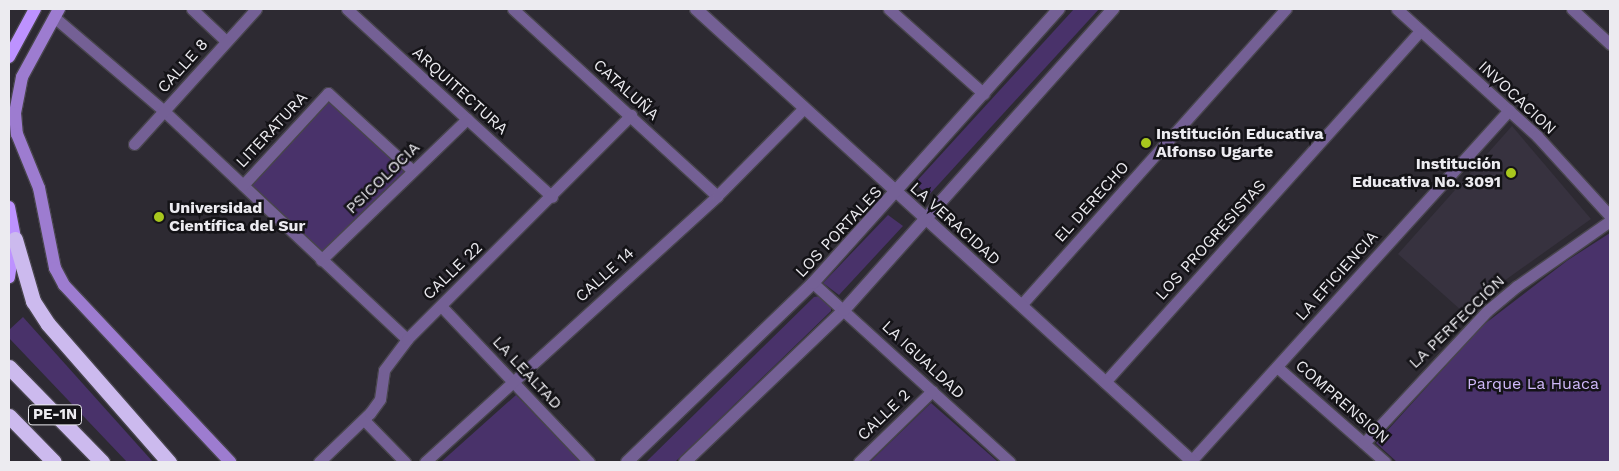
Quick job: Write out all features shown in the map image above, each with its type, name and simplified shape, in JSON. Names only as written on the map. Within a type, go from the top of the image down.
[{"type":"highway","points":[[15,239],[33,301],[48,324],[168,462]]},
{"type":"highway","name":"PE-1N","points":[[9,367],[102,462]]},
{"type":"highway","name":"PE-1N","points":[[9,416],[54,462]]},
{"type":"main road","points":[[9,57],[35,9]]},
{"type":"main road","points":[[56,13],[22,77],[15,113],[18,134],[39,188],[55,268],[64,285],[230,462]]},
{"type":"main road","points":[[9,207],[15,239],[9,278]]},
{"type":"street","points":[[192,9],[226,41]]},
{"type":"street","name":"CALLE 8","points":[[134,144],[256,9]]},
{"type":"street","name":"ARQUITECTURA","points":[[347,9],[552,197]]},
{"type":"street","name":"CATALUÑA","points":[[513,9],[631,115],[717,196]]},
{"type":"street","name":"LA VERACIDAD","points":[[696,9],[896,194],[1021,305],[1192,462]]},
{"type":"street","points":[[889,9],[984,94]]},
{"type":"street","name":"LOS PORTALES","points":[[627,462],[813,283],[896,194],[1059,9]]},
{"type":"street","points":[[685,462],[844,310],[1112,9]]},
{"type":"street","name":"EL DERECHO","points":[[1021,305],[1286,9]]},
{"type":"street","name":"INVOCACION","points":[[1396,9],[1537,136],[1610,216]]},
{"type":"street","points":[[1572,9],[1610,44]]},
{"type":"street","points":[[56,13],[164,111],[407,339]]},
{"type":"street","name":"LOS PROGRESISTAS","points":[[1105,382],[1420,31]]},
{"type":"street","name":"LITERATURA","points":[[243,185],[328,94],[413,171]]},
{"type":"street","name":"CALLE 14","points":[[425,462],[717,196],[804,108]]},
{"type":"street","name":"LA EFICIENCIA","points":[[1192,462],[1509,110]]},
{"type":"street","name":"CALLE 22","points":[[319,462],[364,420],[380,399],[384,370],[407,339],[552,197],[631,115]]},
{"type":"street","name":"PSICOLOCIA","points":[[321,260],[467,119]]},
{"type":"street","name":"LA PERFECCIÓN","points":[[1364,443],[1488,311],[1518,286],[1610,221]]},
{"type":"street","name":"LA IGUALDAD","points":[[813,283],[1010,462]]},
{"type":"street","name":"LA LEALTAD","points":[[441,306],[589,462]]},
{"type":"street","name":"COMPRENSION","points":[[1277,367],[1385,462]]},
{"type":"street","name":"CALLE 2","points":[[858,462],[932,390]]},
{"type":"street","points":[[364,420],[405,462]]},
{"type":"shaded area","name":"Institución Educativa No. 3091","points":[[1512,126],[1591,219],[1462,311],[1398,254]]},
{"type":"green space","points":[[1074,9],[1099,9],[928,196],[915,183]]},
{"type":"green space","points":[[329,99],[408,171],[322,254],[248,185]]},
{"type":"green space","points":[[888,215],[903,226],[839,295],[823,283]]},
{"type":"green space","name":"Parque La Huaca","points":[[1610,233],[1610,462],[1397,462],[1376,443],[1482,326],[1568,260]]},
{"type":"green space","points":[[820,296],[831,305],[831,311],[675,462],[646,462],[814,297]]},
{"type":"green space","points":[[23,317],[153,462],[127,462],[9,338],[9,330]]},
{"type":"green space","points":[[516,395],[581,462],[441,462]]},
{"type":"green space","points":[[931,403],[998,462],[870,462]]},
{"type":"place","name":"Institución Educativa Alfonso Ugarte","points":[[1146,143]]},
{"type":"place","name":"Institución Educativa No. 3091","points":[[1511,173]]},
{"type":"place","name":"Universidad Científica del Sur","points":[[159,217]]}]
